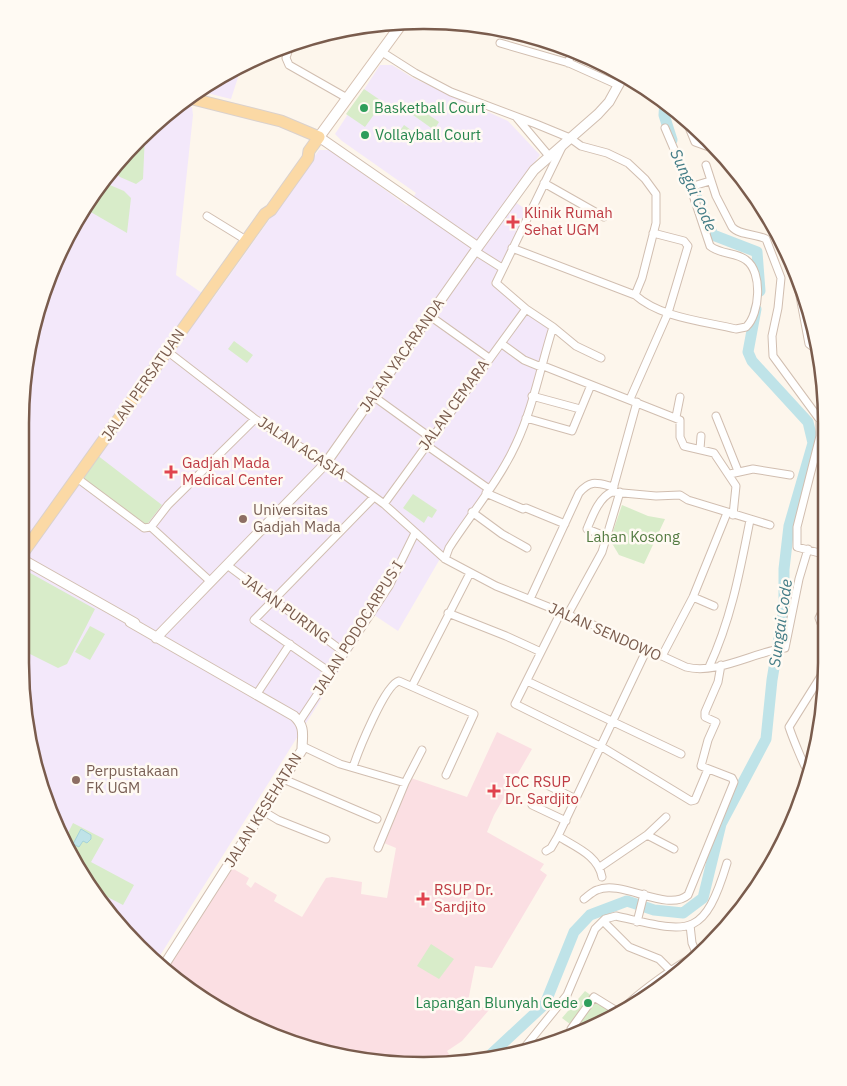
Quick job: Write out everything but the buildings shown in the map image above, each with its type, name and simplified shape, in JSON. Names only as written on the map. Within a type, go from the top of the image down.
[{"type":"main road","points":[[197,100],[273,119],[319,137],[397,30]]},
{"type":"main road","name":"JALAN PERSATUAN","points":[[29,545],[265,214],[266,207],[302,156],[309,151],[319,137]]},
{"type":"street","points":[[500,43],[568,63],[618,85]]},
{"type":"street","points":[[382,52],[416,74],[451,92],[570,138],[581,146],[606,153],[628,163],[645,179],[656,194],[656,223],[642,278],[635,295]]},
{"type":"street","points":[[288,53],[286,58],[289,65],[336,89],[347,98]]},
{"type":"street","points":[[568,63],[570,57]]},
{"type":"street","name":"JALAN YACARANDA","points":[[157,637],[326,463],[534,170],[604,108],[620,81]]},
{"type":"street","points":[[516,117],[549,156]]},
{"type":"street","points":[[512,248],[635,295],[647,306],[668,313],[742,329],[751,321],[757,296],[758,285],[752,265],[745,258],[725,254],[710,246],[691,187],[665,128]]},
{"type":"street","points":[[692,134],[695,142],[704,145]]},
{"type":"street","points":[[319,137],[338,148],[502,268]]},
{"type":"street","points":[[563,144],[496,279],[498,286],[526,309],[576,346],[601,358]]},
{"type":"street","points":[[706,165],[708,182],[733,229],[756,234],[769,242],[781,278],[778,308],[772,336],[773,356],[818,417]]},
{"type":"street","points":[[691,187],[708,182]]},
{"type":"street","points":[[544,183],[604,217]]},
{"type":"street","points":[[207,216],[246,240]]},
{"type":"street","points":[[653,233],[688,244],[668,313],[634,401],[602,552],[541,652],[515,704],[602,747],[691,801],[695,800],[708,769]]},
{"type":"street","name":"JALAN CEMARA","points":[[384,504],[488,358],[502,344],[526,309]]},
{"type":"street","points":[[430,316],[488,358]]},
{"type":"street","points":[[804,319],[811,345]]},
{"type":"street","points":[[445,559],[449,548],[513,450],[526,418],[552,327]]},
{"type":"street","points":[[502,344],[524,360],[676,417],[680,420],[680,437],[684,446],[714,453],[730,474],[737,492],[730,514],[692,597],[662,656]]},
{"type":"street","name":"JALAN ACASIA","points":[[167,351],[255,419],[326,463],[384,504],[445,559]]},
{"type":"street","points":[[526,418],[571,432],[591,385]]},
{"type":"street","points":[[373,396],[431,438]]},
{"type":"street","points":[[532,396],[580,409]]},
{"type":"street","points":[[676,417],[680,397]]},
{"type":"street","points":[[716,416],[738,471]]},
{"type":"street","points":[[77,478],[144,528],[151,526],[168,505],[255,419]]},
{"type":"street","points":[[700,449],[701,436]]},
{"type":"street","points":[[818,444],[797,527],[797,547],[818,552]]},
{"type":"street","points":[[426,445],[488,491],[523,510],[526,508],[566,524]]},
{"type":"street","points":[[730,474],[753,469],[790,475]]},
{"type":"street","points":[[530,599],[579,493],[586,484],[592,482],[615,490],[656,496],[680,495],[688,500],[770,525]]},
{"type":"street","points":[[605,536],[587,529],[607,494],[615,490]]},
{"type":"street","points":[[331,673],[254,620],[374,497]]},
{"type":"street","points":[[472,512],[502,534],[527,548]]},
{"type":"street","points":[[709,667],[719,647],[733,606],[750,520]]},
{"type":"street","points":[[151,526],[211,582]]},
{"type":"street","name":"JALAN PODOCARPUS I","points":[[299,722],[389,586],[415,533]]},
{"type":"street","points":[[435,548],[442,550],[449,548]]},
{"type":"street","name":"JALAN SENDOWO","points":[[445,559],[470,573],[697,670],[784,648],[787,644],[799,579],[808,549]]},
{"type":"street","points":[[29,563],[294,716],[299,722],[304,735],[302,746],[340,764],[405,783]]},
{"type":"street","name":"JALAN PURING","points":[[226,565],[345,652]]},
{"type":"street","points":[[412,686],[470,573]]},
{"type":"street","points":[[692,597],[714,606]]},
{"type":"street","points":[[448,613],[541,652]]},
{"type":"street","points":[[256,695],[290,644]]},
{"type":"street","points":[[546,852],[551,848],[566,821],[647,649]]},
{"type":"street","points":[[584,899],[602,889],[668,900],[686,897],[734,782],[732,778],[701,766],[708,740],[716,722],[705,717],[705,712],[718,682],[721,665]]},
{"type":"street","points":[[353,768],[368,729],[394,683],[399,681],[474,714],[446,775]]},
{"type":"street","points":[[527,681],[612,723],[681,754]]},
{"type":"street","points":[[805,765],[789,727],[817,682]]},
{"type":"street","name":"JALAN KESEHATAN","points":[[163,959],[302,750],[302,746]]},
{"type":"street","points":[[378,848],[405,783],[422,750]]},
{"type":"street","points":[[282,778],[377,819]]},
{"type":"street","points":[[549,786],[576,799]]},
{"type":"street","name":"JALAN KESEHATAN","points":[[241,843],[263,811],[273,792]]},
{"type":"street","points":[[532,805],[566,821]]},
{"type":"street","points":[[263,811],[278,820],[326,839]]},
{"type":"street","points":[[600,867],[647,836],[666,817]]},
{"type":"street","points":[[558,836],[595,859],[600,867],[602,877]]},
{"type":"street","points":[[647,836],[674,850]]},
{"type":"street","points":[[528,1043],[567,995],[590,939],[603,921],[616,916],[670,929],[690,925],[704,917],[714,900],[727,863]]},
{"type":"street","points":[[638,920],[644,896]]},
{"type":"street","points":[[603,921],[633,951],[659,959],[670,970]]},
{"type":"street","points":[[690,925],[692,943],[696,949]]},
{"type":"street","name":"JALAN KESEHATAN","points":[[167,962],[181,935]]},
{"type":"street","points":[[572,1028],[594,997],[613,1008]]},
{"type":"shaded area","name":"Universitas Gadjah Mada","points":[[380,65],[392,65],[413,78],[508,121],[540,155],[508,197],[528,211],[491,283],[550,328],[518,436],[501,468],[448,545],[398,631],[374,615],[160,956],[144,942],[110,903],[82,860],[59,814],[42,765],[36,740],[32,714],[29,662],[29,424],[32,372],[36,346],[42,321],[59,272],[69,249],[95,204],[110,183],[144,144],[188,106],[192,107],[193,115],[176,275],[212,300],[319,150],[331,150],[407,206],[416,193],[342,141],[335,134]]},
{"type":"shaded area","points":[[239,75],[231,99],[207,93]]},
{"type":"shaded area","name":"RSUP Dr. Sardjito","points":[[497,732],[532,749],[494,815],[487,832],[544,864],[540,870],[547,875],[492,968],[475,966],[468,1001],[489,1010],[462,1041],[447,1051],[450,1056],[424,1057],[372,1054],[321,1044],[249,1017],[204,991],[170,965],[232,868],[249,878],[246,884],[251,888],[255,882],[277,895],[274,901],[302,917],[326,878],[332,877],[362,882],[361,894],[387,898],[396,848],[384,843],[404,786],[411,778],[467,797]]},
{"type":"green space","name":"Basketball Court","points":[[364,89],[383,102],[365,127],[346,114]]},
{"type":"green space","points":[[419,108],[439,122],[434,130],[413,115]]},
{"type":"green space","points":[[404,125],[418,135],[411,145],[397,135]]},
{"type":"green space","points":[[145,143],[143,179],[136,184],[117,174]]},
{"type":"green space","points":[[109,185],[124,191],[131,198],[127,233],[90,212]]},
{"type":"green space","points":[[234,341],[253,355],[247,363],[228,349]]},
{"type":"green space","points":[[97,455],[162,505],[145,527],[80,477]]},
{"type":"green space","points":[[413,494],[437,510],[432,518],[428,516],[424,523],[403,508]]},
{"type":"green space","name":"Lahan Kosong","points":[[622,505],[648,516],[665,519],[644,564],[619,555],[610,540]]},
{"type":"green space","points":[[29,572],[95,609],[67,664],[58,668],[29,654]]},
{"type":"green space","points":[[90,626],[105,634],[90,660],[75,652]]},
{"type":"green space","points":[[73,823],[104,839],[91,862],[134,885],[123,905],[105,896],[68,834]]},
{"type":"green space","points":[[431,944],[454,959],[439,979],[417,966]]},
{"type":"green space","name":"Lapangan Blunyah Gede","points":[[585,991],[611,1010],[574,1027],[562,1018]]},
{"type":"water","points":[[81,829],[91,835],[91,839],[87,843],[83,841],[79,847],[73,844]]},
{"type":"waterway","name":"Sungai Code","points":[[664,110],[664,115],[672,140]]},
{"type":"waterway","name":"Sungai Code","points":[[695,194],[713,235],[757,252],[760,291]]},
{"type":"waterway","name":"Sungai Code","points":[[495,1051],[545,1004],[574,932],[590,915],[627,901],[654,910],[683,913],[703,898],[721,824],[766,739],[772,680],[784,608],[784,569],[789,526],[813,443],[808,422],[752,361],[748,352],[756,309]]},
{"type":"place","name":"Basketball Court","points":[[364,108]]},
{"type":"place","name":"Vollayball Court","points":[[365,135]]},
{"type":"place","name":"Klinik Rumah Sehat UGM","points":[[513,222]]},
{"type":"place","name":"Gadjah Mada Medical Center","points":[[171,472]]},
{"type":"place","name":"Universitas Gadjah Mada","points":[[243,519]]},
{"type":"place","name":"Perpustakaan FK UGM","points":[[76,780]]},
{"type":"place","name":"ICC RSUP Dr. Sardjito","points":[[494,791]]},
{"type":"place","name":"RSUP Dr. Sardjito","points":[[423,899]]},
{"type":"place","name":"Lapangan Blunyah Gede","points":[[588,1003]]}]
